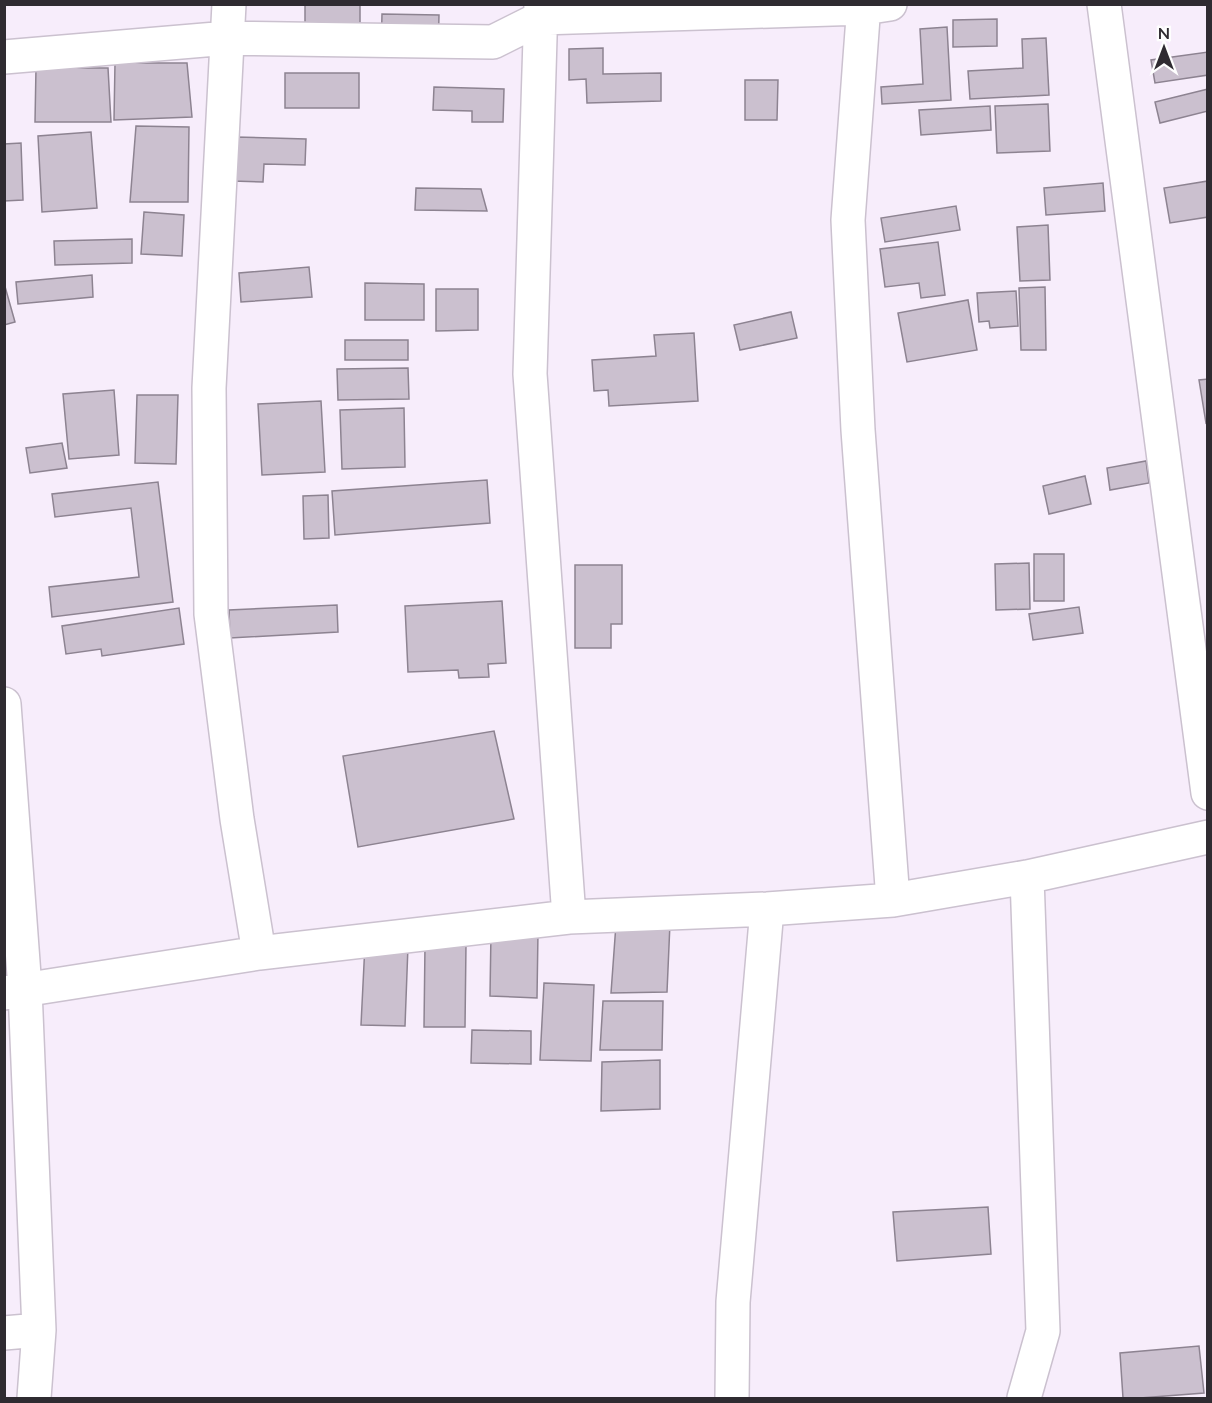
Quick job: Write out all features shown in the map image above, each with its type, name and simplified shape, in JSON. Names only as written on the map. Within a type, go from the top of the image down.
[{"type":"street","points":[[229,4],[209,388],[211,614],[237,819],[259,953]]},
{"type":"street","points":[[1104,4],[1208,793]]},
{"type":"street","points":[[4,57],[228,38],[493,42],[541,11],[873,6],[848,219],[858,430],[893,900]]},
{"type":"street","points":[[541,11],[530,374],[569,917]]},
{"type":"street","points":[[4,704],[15,991],[39,1330],[34,1398]]},
{"type":"street","points":[[15,991],[259,953],[569,917],[768,909],[893,900],[1027,878],[1208,837]]},
{"type":"street","points":[[1024,1398],[1042,1331],[1027,878]]},
{"type":"street","points":[[732,1398],[734,1302],[768,909]]},
{"type":"street","points":[[4,1333],[39,1330]]},
{"type":"building","points":[[305,4],[360,4],[360,37],[305,36]]},
{"type":"building","points":[[382,14],[439,15],[438,55],[381,54]]},
{"type":"building","points":[[997,19],[997,46],[953,47],[953,20]]},
{"type":"building","points":[[947,27],[951,100],[882,104],[881,87],[923,84],[920,29]]},
{"type":"building","points":[[1046,38],[1049,95],[970,99],[968,71],[1023,68],[1022,39]]},
{"type":"building","points":[[603,48],[603,74],[661,73],[661,101],[587,103],[586,79],[569,80],[569,49]]},
{"type":"building","points":[[1208,52],[1208,75],[1155,83],[1151,60]]},
{"type":"building","points":[[115,63],[187,63],[192,117],[114,120]]},
{"type":"building","points":[[36,68],[108,68],[111,122],[35,122]]},
{"type":"building","points":[[285,73],[359,73],[359,108],[285,108]]},
{"type":"building","points":[[745,80],[778,80],[777,120],[745,120]]},
{"type":"building","points":[[434,87],[504,89],[503,122],[472,122],[472,111],[433,110]]},
{"type":"building","points":[[1208,89],[1208,111],[1160,123],[1155,102]]},
{"type":"building","points":[[1048,104],[1050,151],[997,153],[995,106]]},
{"type":"building","points":[[990,106],[991,130],[921,135],[919,110]]},
{"type":"building","points":[[136,126],[189,127],[188,202],[130,202]]},
{"type":"building","points":[[91,132],[97,208],[42,212],[38,136]]},
{"type":"building","points":[[235,137],[306,139],[305,165],[264,164],[263,182],[233,181]]},
{"type":"building","points":[[21,143],[23,200],[4,201],[4,144]]},
{"type":"building","points":[[1208,181],[1208,217],[1170,223],[1164,188]]},
{"type":"building","points":[[1103,183],[1105,211],[1046,215],[1044,188]]},
{"type":"building","points":[[416,188],[481,189],[487,211],[415,210]]},
{"type":"building","points":[[956,206],[960,230],[885,242],[881,218]]},
{"type":"building","points":[[144,212],[184,215],[182,256],[141,254]]},
{"type":"building","points":[[1048,225],[1050,280],[1020,281],[1017,227]]},
{"type":"building","points":[[132,239],[132,263],[55,265],[54,241]]},
{"type":"building","points":[[938,242],[945,295],[921,298],[919,283],[885,287],[880,249]]},
{"type":"building","points":[[309,267],[312,297],[241,302],[239,273]]},
{"type":"building","points":[[92,275],[93,297],[18,304],[16,282]]},
{"type":"building","points":[[4,283],[15,322],[4,325]]},
{"type":"building","points":[[365,283],[424,284],[424,320],[365,320]]},
{"type":"building","points":[[1045,287],[1046,350],[1021,350],[1019,288]]},
{"type":"building","points":[[436,289],[478,289],[478,330],[436,331]]},
{"type":"building","points":[[1016,291],[1018,326],[990,328],[989,321],[979,322],[977,293]]},
{"type":"building","points":[[968,300],[977,350],[907,362],[898,313]]},
{"type":"building","points":[[791,312],[797,338],[740,350],[734,325]]},
{"type":"building","points":[[694,333],[698,401],[609,406],[608,390],[594,391],[592,360],[656,356],[654,335]]},
{"type":"building","points":[[345,340],[408,340],[408,360],[345,360]]},
{"type":"building","points":[[408,368],[409,399],[338,400],[337,369]]},
{"type":"building","points":[[1208,379],[1208,422],[1206,423],[1199,380]]},
{"type":"building","points":[[114,390],[119,455],[69,459],[63,394]]},
{"type":"building","points":[[137,395],[178,395],[176,464],[135,463]]},
{"type":"building","points":[[321,401],[325,472],[262,475],[258,404]]},
{"type":"building","points":[[404,408],[405,467],[342,469],[340,410]]},
{"type":"building","points":[[62,443],[67,468],[30,473],[26,448]]},
{"type":"building","points":[[1146,461],[1149,483],[1110,490],[1107,468]]},
{"type":"building","points":[[1085,476],[1091,504],[1049,514],[1043,486]]},
{"type":"building","points":[[487,480],[490,523],[335,535],[332,491]]},
{"type":"building","points":[[158,482],[173,602],[52,617],[49,587],[139,577],[131,508],[55,517],[52,494]]},
{"type":"building","points":[[328,495],[329,538],[304,539],[303,496]]},
{"type":"building","points":[[1034,554],[1064,554],[1064,601],[1034,601]]},
{"type":"building","points":[[1029,563],[1030,609],[996,610],[995,564]]},
{"type":"building","points":[[575,565],[622,565],[622,624],[611,624],[611,648],[575,648]]},
{"type":"building","points":[[502,601],[506,663],[488,664],[489,677],[459,678],[458,670],[408,672],[405,606]]},
{"type":"building","points":[[337,605],[338,632],[230,638],[229,610]]},
{"type":"building","points":[[1079,607],[1083,633],[1033,640],[1029,614]]},
{"type":"building","points":[[179,608],[184,644],[102,656],[101,649],[66,654],[62,626]]},
{"type":"building","points":[[494,731],[514,819],[358,847],[343,756]]},
{"type":"building","points":[[670,923],[667,992],[611,993],[616,924]]},
{"type":"building","points":[[491,932],[538,932],[537,998],[490,996]]},
{"type":"building","points":[[365,944],[408,946],[405,1026],[361,1025]]},
{"type":"building","points":[[466,944],[465,1027],[424,1027],[425,945]]},
{"type":"building","points":[[544,983],[594,985],[591,1061],[540,1060]]},
{"type":"building","points":[[603,1001],[663,1001],[662,1050],[600,1050]]},
{"type":"building","points":[[472,1030],[531,1031],[531,1064],[471,1063]]},
{"type":"building","points":[[660,1060],[660,1109],[601,1111],[602,1062]]},
{"type":"building","points":[[988,1207],[991,1254],[897,1261],[893,1212]]},
{"type":"building","points":[[1199,1346],[1204,1393],[1123,1398],[1120,1353]]}]
